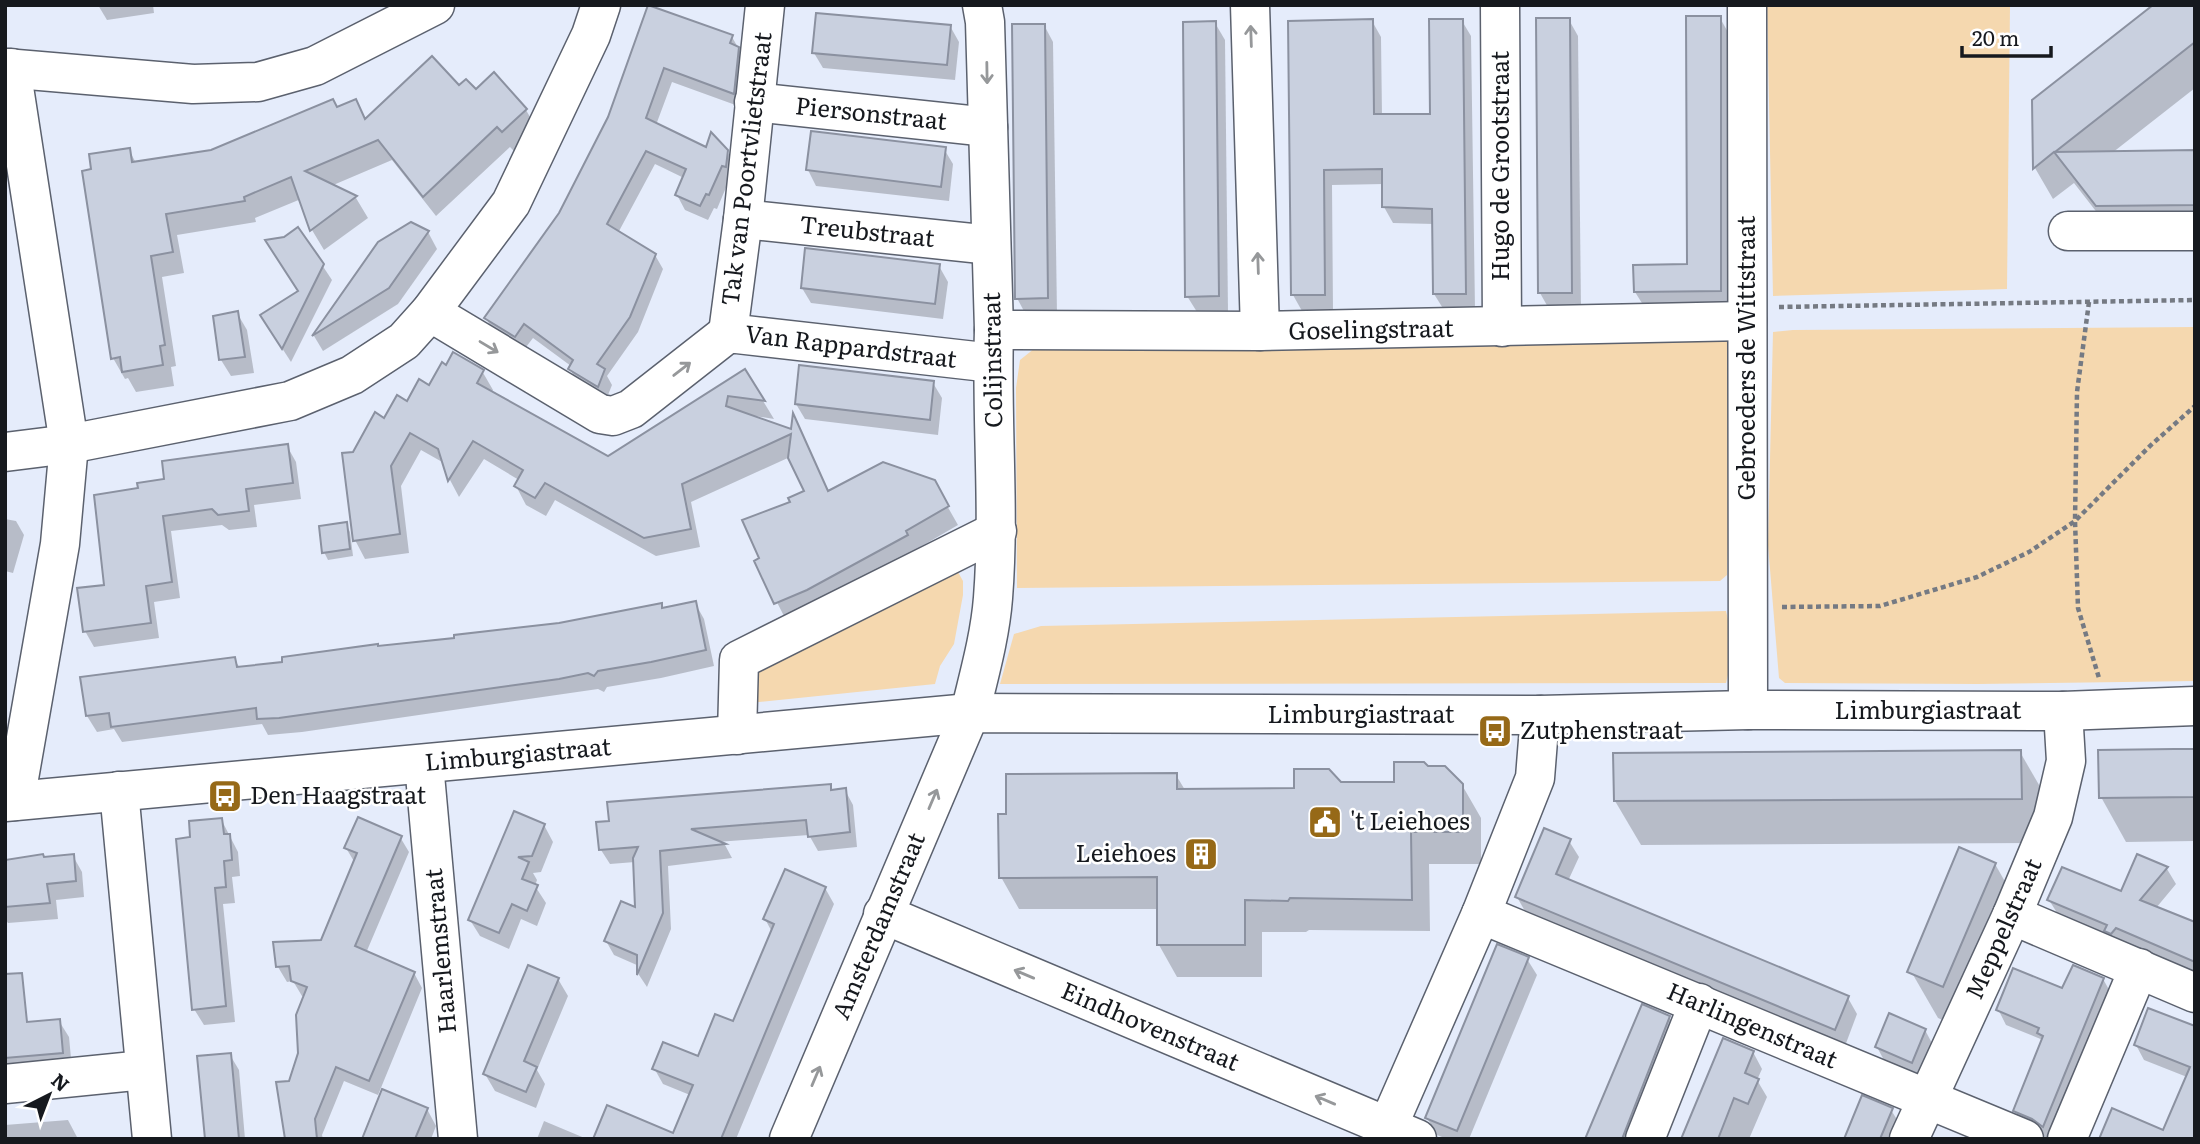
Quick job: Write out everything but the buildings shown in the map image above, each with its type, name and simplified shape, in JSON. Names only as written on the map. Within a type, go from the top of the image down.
[{"type":"street","points":[[10,802],[60,544],[69,444],[8,68],[193,84],[258,82],[315,66],[435,5]]},
{"type":"street","points":[[5,452],[69,444],[290,401],[352,375],[404,341],[430,312],[512,203],[591,35],[601,5]]},
{"type":"street","name":"Tak van Poortvlietstraat","points":[[727,333],[743,219],[765,5]]},
{"type":"street","name":"Colijnstraat","points":[[970,713],[988,638],[997,531],[988,127],[985,22],[982,5]]},
{"type":"street","points":[[1250,5],[1260,331]]},
{"type":"street","name":"Hugo de Grootstraat","points":[[1500,5],[1502,327]]},
{"type":"street","name":"Gebroeders de Wittstraat","points":[[1747,5],[1748,710]]},
{"type":"street","name":"Piersonstraat","points":[[754,102],[988,127]]},
{"type":"street","name":"Treubstraat","points":[[743,219],[991,244]]},
{"type":"street","points":[[2068,231],[2195,231]]},
{"type":"street","name":"Van Rappardstraat","points":[[430,312],[600,414],[613,416],[631,409],[727,333],[993,347]]},
{"type":"street","name":"Goselingstraat","points":[[993,347],[1260,331],[1747,321]]},
{"type":"street","points":[[737,735],[739,660],[997,531]]},
{"type":"street","name":"Limburgiastraat","points":[[10,802],[970,713],[1540,715],[1748,710],[2081,711],[2195,706]]},
{"type":"street","name":"Meppelstraat","points":[[1909,1139],[2012,915],[2053,817],[2081,711]]},
{"type":"street","name":"Amsterdamstraat","points":[[789,1139],[970,713]]},
{"type":"street","points":[[1402,1132],[1481,914],[1535,778],[1540,715]]},
{"type":"street","name":"Haarlemstraat","points":[[424,764],[458,1139]]},
{"type":"street","points":[[119,791],[152,1139]]},
{"type":"street","name":"Eindhovenstraat","points":[[883,914],[1402,1132]]},
{"type":"street","name":"Harlingenstraat","points":[[1481,914],[2024,1139]]},
{"type":"street","points":[[2012,915],[2195,993]]},
{"type":"street","points":[[2067,1139],[2139,968]]},
{"type":"street","points":[[1645,1139],[1699,1003]]},
{"type":"street","points":[[5,1084],[144,1070]]},
{"type":"path","points":[[1747,321],[1768,307],[2195,300]]},
{"type":"path","points":[[2081,711],[2099,675],[2078,608],[2075,521],[2077,392],[2089,302]]},
{"type":"path","points":[[1747,599],[1769,607],[1880,606],[1977,577],[2029,552],[2075,521],[2151,445],[2195,406]]},
{"type":"shaded area","points":[[1767,5],[2010,5],[2007,289],[1773,296]]},
{"type":"shaded area","points":[[2195,327],[2195,681],[1785,683],[1779,678],[1768,545],[1773,332]]},
{"type":"shaded area","points":[[1735,338],[1727,575],[1720,581],[1017,588],[1016,388],[1020,360],[1035,348]]},
{"type":"shaded area","points":[[958,572],[963,581],[963,595],[954,644],[940,666],[935,684],[749,703],[755,665]]},
{"type":"shaded area","points":[[1726,611],[1730,647],[1726,683],[1000,684],[1014,634],[1041,626]]},
{"type":"place","name":"Zutphenstraat","points":[[1495,731]]},
{"type":"place","name":"Den Haagstraat","points":[[225,796]]},
{"type":"place","name":"'t Leiehoes","points":[[1325,822]]},
{"type":"place","name":"Leiehoes","points":[[1201,854]]}]
